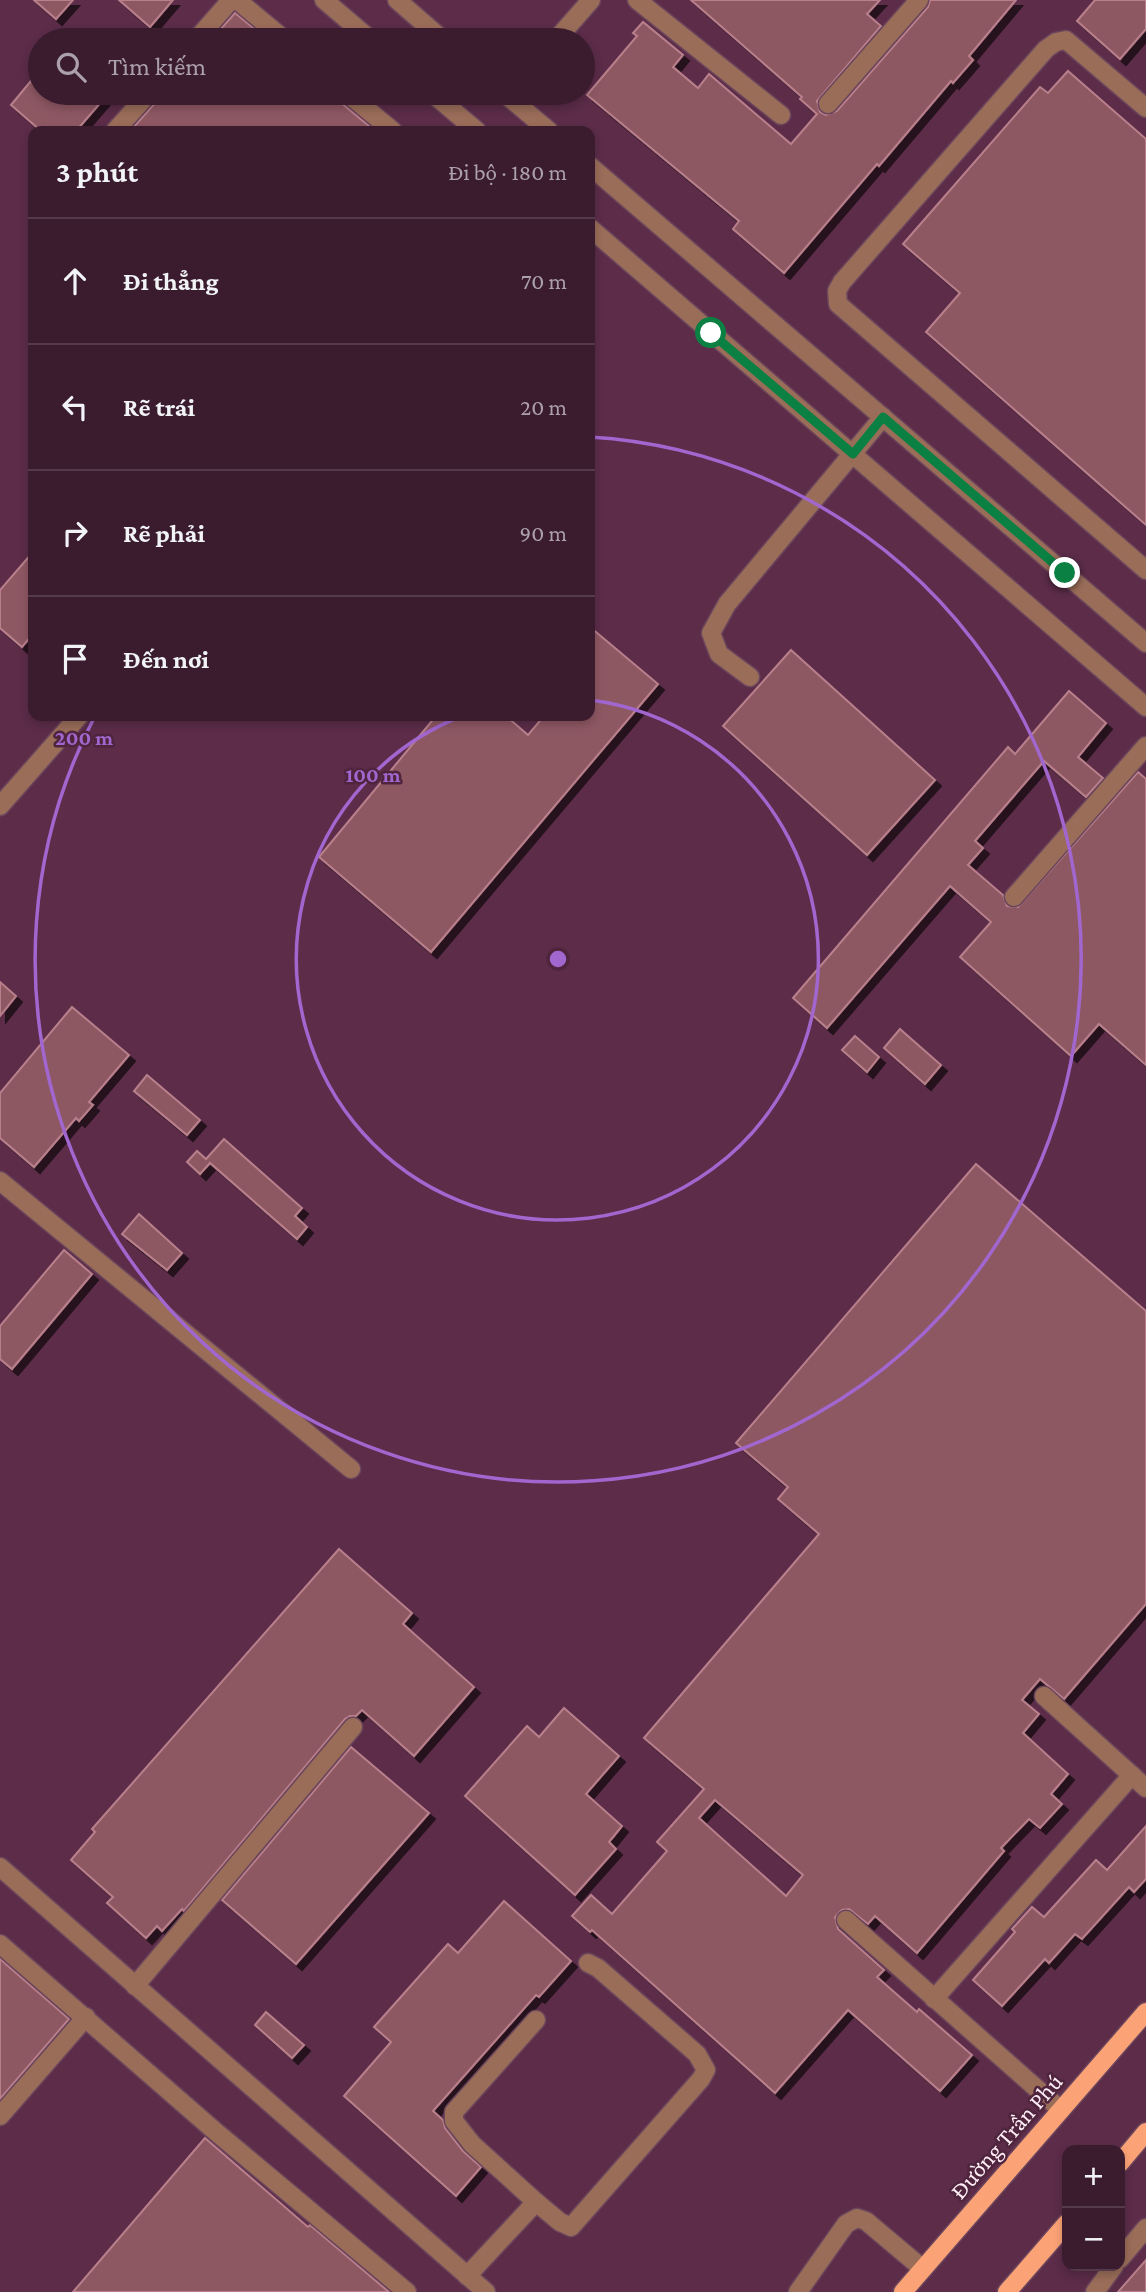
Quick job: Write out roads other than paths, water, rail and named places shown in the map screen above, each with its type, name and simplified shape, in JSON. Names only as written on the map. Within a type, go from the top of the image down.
[{"type":"main road","name":"Đường Trần Phú","points":[[903,2292],[1146,2012]]},
{"type":"main road","points":[[1125,2156],[1146,2132]]},
{"type":"main road","points":[[1007,2292],[1062,2229]]},
{"type":"street","points":[[206,28],[231,0]]},
{"type":"street","points":[[237,0],[271,28]]},
{"type":"street","points":[[324,0],[357,28]]},
{"type":"street","points":[[397,0],[429,28]]},
{"type":"street","points":[[566,28],[591,0]]},
{"type":"street","points":[[637,0],[781,115]]},
{"type":"street","points":[[828,104],[919,0]]},
{"type":"street","points":[[1146,108],[1066,40],[1056,42],[1028,70],[842,282],[837,291],[838,304],[1146,570]]},
{"type":"street","points":[[120,126],[139,105]]},
{"type":"street","points":[[362,105],[387,126]]},
{"type":"street","points":[[446,105],[471,126]]},
{"type":"street","points":[[519,105],[543,126]]},
{"type":"street","points":[[595,170],[1146,643]]},
{"type":"street","points":[[595,232],[1146,707]]},
{"type":"street","points":[[750,677],[719,654],[711,633],[727,604],[883,417]]},
{"type":"street","points":[[0,806],[75,721]]},
{"type":"street","points":[[1014,897],[1146,746]]},
{"type":"street","points":[[0,1181],[351,1469]]},
{"type":"street","points":[[1044,1696],[1146,1788]]},
{"type":"street","points":[[135,1986],[353,1727]]},
{"type":"street","points":[[934,1999],[1132,1775]]},
{"type":"street","points":[[0,1867],[486,2292]]},
{"type":"street","points":[[846,1920],[1061,2110]]},
{"type":"street","points":[[0,1944],[216,2132],[407,2292]]},
{"type":"street","points":[[536,2020],[454,2112],[454,2122],[472,2144],[536,2202],[560,2222],[571,2227],[706,2070],[697,2054],[589,1963]]},
{"type":"street","points":[[0,2116],[86,2017]]},
{"type":"street","points":[[467,2276],[536,2202]]},
{"type":"street","points":[[798,2292],[846,2224],[857,2218],[866,2221],[923,2269]]},
{"type":"street","points":[[1125,2253],[1146,2228]]},
{"type":"street","points":[[1095,2292],[1110,2271]]}]
